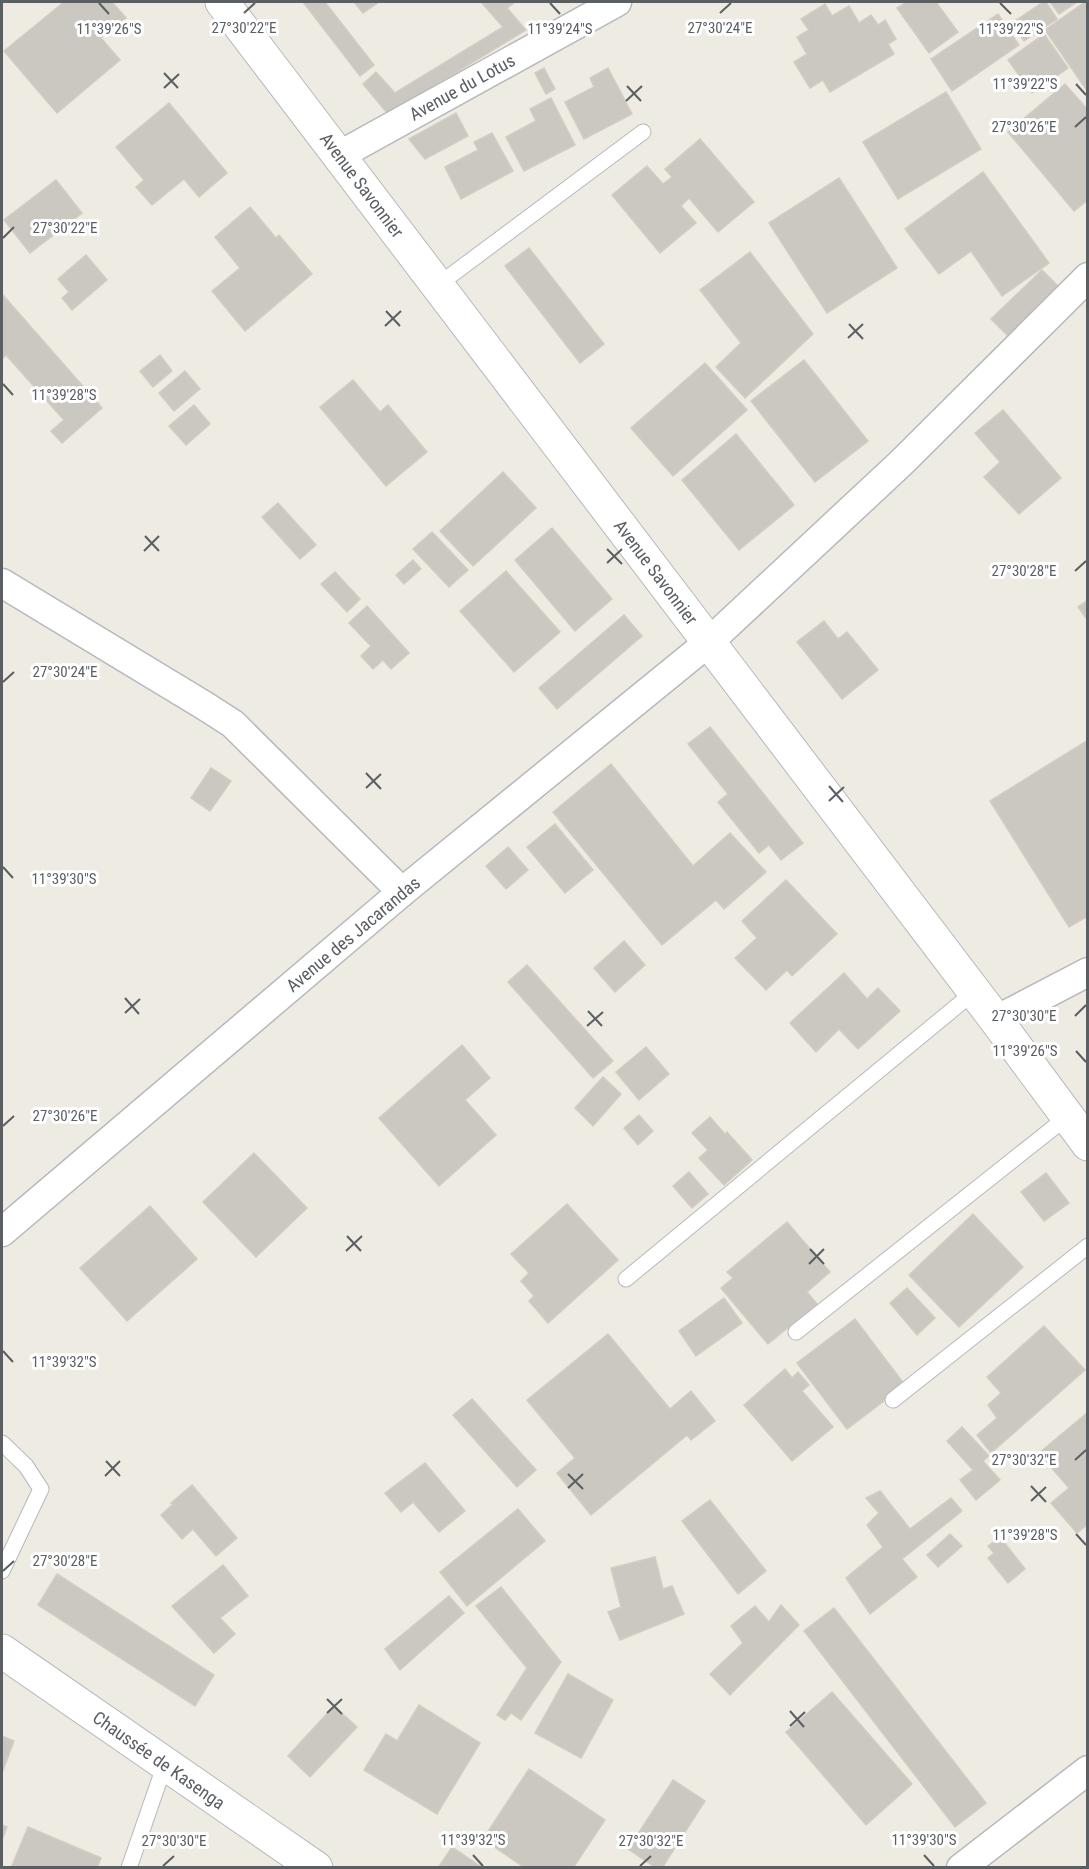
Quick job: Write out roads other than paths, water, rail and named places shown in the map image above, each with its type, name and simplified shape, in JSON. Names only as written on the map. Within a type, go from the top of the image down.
[{"type":"street","name":"Avenue Savonnier","points":[[222,2],[1088,1144]]},
{"type":"street","name":"Avenue du Lotus","points":[[340,155],[617,2]]},
{"type":"street","name":"Avenue des Jacarandas","points":[[2,1232],[402,892],[709,642],[901,463],[1088,277]]},
{"type":"street","points":[[2,583],[232,724],[402,892]]},
{"type":"street","points":[[996,1020],[1088,972]]},
{"type":"street","name":"Chaussée de Kasenga","points":[[2,1652],[316,1868]]},
{"type":"street","points":[[961,1868],[1088,1770]]},
{"type":"lane","points":[[438,285],[643,132]]},
{"type":"lane","points":[[626,1280],[974,992]]},
{"type":"lane","points":[[796,1332],[1067,1117]]},
{"type":"lane","points":[[893,1400],[1088,1246]]},
{"type":"lane","points":[[2,1443],[26,1466],[41,1489],[2,1571]]},
{"type":"lane","points":[[129,1868],[165,1764]]}]
